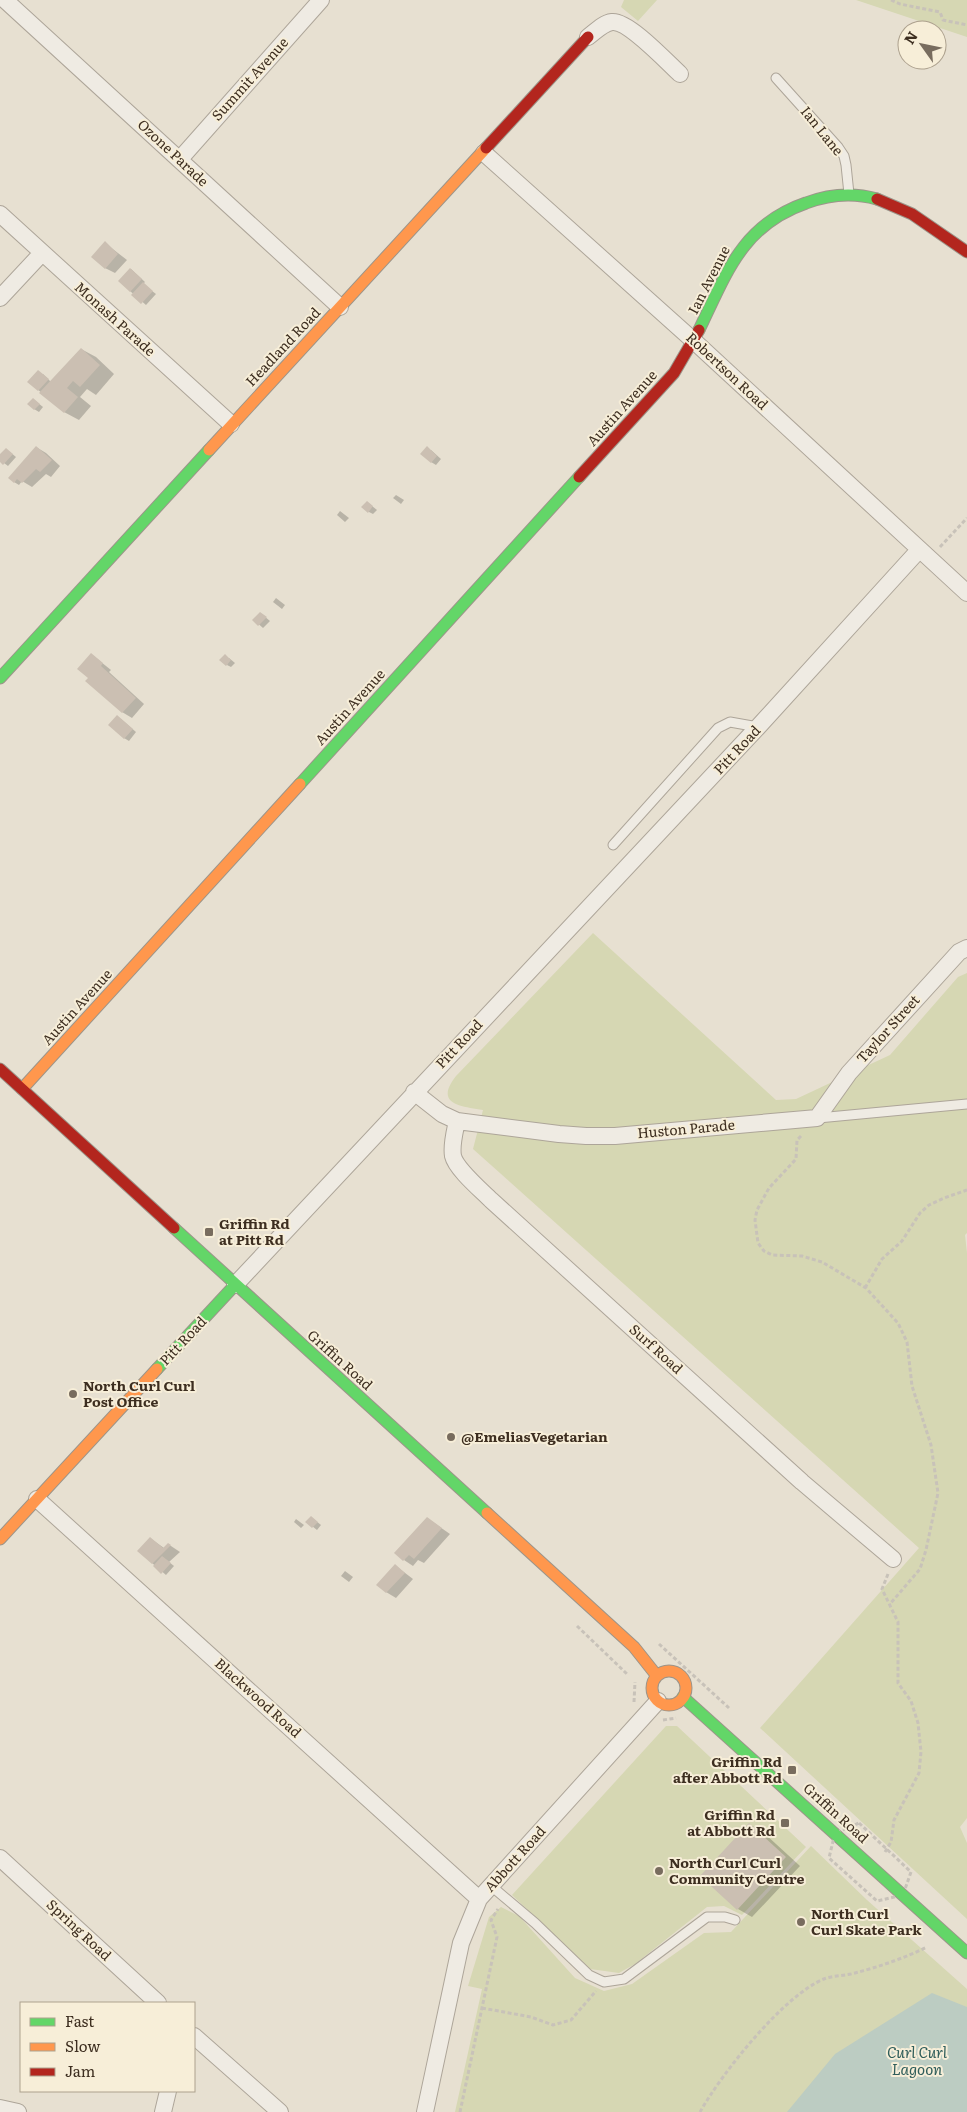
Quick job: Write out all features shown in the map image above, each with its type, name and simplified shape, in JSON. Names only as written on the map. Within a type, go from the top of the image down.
[{"type":"street","name":"Summit Avenue","points":[[180,159],[321,0]]},
{"type":"street","name":"Ozone Parade","points":[[16,3],[340,308]]},
{"type":"street","points":[[588,37],[608,22],[620,23],[633,32],[680,74]]},
{"type":"street","name":"Headland Road","points":[[0,678],[231,424],[484,153],[588,37]]},
{"type":"street","name":"Robertson Road","points":[[484,153],[695,342],[967,593]]},
{"type":"street","name":"Ian Avenue","points":[[695,342],[735,258],[766,222],[787,209],[819,199],[849,194],[868,197],[891,204],[916,217],[967,252]]},
{"type":"street","name":"Monash Parade","points":[[0,214],[231,424]]},
{"type":"street","points":[[0,298],[42,253]]},
{"type":"street","name":"Austin Avenue","points":[[22,1089],[668,380],[695,342]]},
{"type":"street","name":"Pitt Road","points":[[0,1539],[414,1092],[924,555]]},
{"type":"street","name":"Taylor Street","points":[[817,1118],[848,1073],[959,952],[967,948]]},
{"type":"street","name":"Griffin Road","points":[[0,1069],[634,1647],[658,1676]]},
{"type":"street","name":"Huston Parade","points":[[414,1092],[442,1114],[457,1121],[551,1134],[615,1136],[817,1118]]},
{"type":"street","name":"Surf Road","points":[[457,1121],[452,1148],[455,1161],[484,1193],[802,1482],[893,1559]]},
{"type":"street","name":"Blackwood Road","points":[[37,1498],[479,1899]]},
{"type":"street","points":[[672,1672],[682,1677],[686,1687],[683,1697],[674,1704],[669,1705],[658,1701],[652,1686],[658,1676],[672,1672]]},
{"type":"street","name":"Griffin Road","points":[[683,1697],[967,1953]]},
{"type":"street","name":"Abbott Road","points":[[426,2112],[461,1943],[479,1899],[658,1701]]},
{"type":"street","name":"Spring Road","points":[[0,1858],[157,2002]]},
{"type":"street","points":[[195,2041],[280,2112]]},
{"type":"street","points":[[163,2112],[168,2092]]},
{"type":"street","points":[[0,2108],[18,2112]]},
{"type":"lane","name":"Ian Lane","points":[[776,78],[844,156],[849,194]]},
{"type":"lane","points":[[613,845],[718,728],[730,722],[758,728]]},
{"type":"lane","name":"Huston Parade","points":[[817,1118],[967,1104]]},
{"type":"lane","points":[[490,1885],[535,1923],[589,1975],[604,1982],[624,1979],[707,1917],[725,1917],[735,1920]]},
{"type":"path","points":[[891,0],[900,4],[940,12],[943,20],[967,25]]},
{"type":"path","points":[[924,555],[967,518]]},
{"type":"path","points":[[797,1140],[796,1159],[769,1188],[757,1210],[755,1220],[758,1243],[764,1251],[772,1255],[802,1256],[822,1262],[864,1288],[898,1323],[907,1342],[912,1386],[931,1445],[938,1493],[926,1550],[920,1569],[890,1604]]},
{"type":"path","points":[[864,1288],[882,1259],[902,1241],[920,1213],[944,1198],[967,1190]]},
{"type":"path","points":[[887,1849],[891,1842],[894,1820],[919,1773],[920,1752],[918,1723],[910,1701],[898,1683],[898,1622],[882,1589],[893,1559]]},
{"type":"path","points":[[577,1626],[636,1682],[633,1700],[636,1704]]},
{"type":"path","points":[[460,2112],[497,1937],[491,1920],[505,1898]]},
{"type":"path","points":[[700,2112],[710,2094],[737,2058],[795,1997],[825,1978],[854,1973],[927,1947]]},
{"type":"path","points":[[482,2008],[531,2017],[553,2025],[571,2020],[604,1982]]},
{"type":"green space","points":[[624,0],[657,0],[638,21],[621,7]]},
{"type":"green space","points":[[856,0],[967,0],[967,37],[947,30],[947,20],[916,20]]},
{"type":"green space","points":[[593,933],[776,1100],[796,1099],[890,1055],[958,977],[967,973],[967,1233],[965,1235],[967,1253],[967,1818],[960,1827],[967,1843],[967,1919],[760,1728],[919,1548],[473,1149],[483,1110],[459,1105],[449,1098],[450,1085],[456,1076]]},
{"type":"green space","name":"North Curl Curl Community Centre","points":[[666,1726],[677,1726],[806,1847],[742,1915],[724,1906],[707,1907],[635,1964],[619,1973],[590,1969],[512,1895]]},
{"type":"green space","points":[[811,1846],[867,1900],[967,1989],[967,2112],[455,2112],[482,1989],[468,1986],[489,1917],[501,1907],[519,1916],[575,1978],[604,1991],[632,1984],[704,1933],[731,1932]]},
{"type":"water","name":"Curl Curl Lagoon","points":[[932,1993],[967,2007],[967,2112],[787,2112],[835,2054]]},
{"type":"building","points":[[105,241],[118,254],[105,269],[91,257]]},
{"type":"building","points":[[130,268],[142,279],[130,292],[118,281]]},
{"type":"building","points":[[143,282],[153,291],[141,304],[131,295]]},
{"type":"building","points":[[81,348],[100,365],[80,387],[73,381],[67,388],[78,397],[64,413],[39,393]]},
{"type":"building","points":[[38,370],[49,379],[38,391],[27,382]]},
{"type":"building","points":[[33,398],[40,404],[34,410],[27,404]]},
{"type":"building","points":[[36,446],[52,460],[40,472],[36,469],[22,483],[17,479],[14,483],[8,478]]},
{"type":"building","points":[[427,446],[437,456],[431,463],[420,454]]},
{"type":"building","points":[[6,448],[13,454],[3,465],[0,462],[0,454]]},
{"type":"building","points":[[367,501],[373,506],[368,513],[361,507]]},
{"type":"building","points":[[260,612],[267,617],[258,626],[252,620]]},
{"type":"building","points":[[91,653],[103,663],[101,666],[136,698],[122,713],[85,681],[88,678],[77,669]]},
{"type":"building","points":[[225,654],[231,660],[226,666],[219,660]]},
{"type":"building","points":[[117,715],[133,729],[124,739],[108,725]]},
{"type":"building","points":[[311,1516],[318,1522],[312,1528],[305,1522]]},
{"type":"building","points":[[427,1517],[442,1528],[414,1559],[409,1555],[403,1561],[394,1553]]},
{"type":"building","points":[[150,1537],[163,1548],[168,1543],[171,1545],[152,1564],[137,1551]]},
{"type":"building","points":[[162,1556],[171,1563],[161,1574],[153,1566]]},
{"type":"building","points":[[395,1564],[405,1573],[386,1593],[376,1585]]},
{"type":"building","points":[[749,1823],[786,1857],[737,1910],[700,1876]]},
{"type":"traffic: fast","points":[[699,330],[728,271],[751,238],[766,224],[784,212],[824,198],[841,195],[859,195],[877,199]]},
{"type":"traffic: fast","points":[[0,678],[209,450]]},
{"type":"traffic: fast","points":[[300,784],[579,477]]},
{"type":"traffic: fast","points":[[174,1228],[487,1513]]},
{"type":"traffic: fast","points":[[157,1369],[235,1285]]},
{"type":"traffic: fast","points":[[683,1697],[967,1953]]},
{"type":"traffic: slow","points":[[209,450],[486,148]]},
{"type":"traffic: slow","points":[[22,1089],[300,784]]},
{"type":"traffic: slow","points":[[0,1539],[157,1369]]},
{"type":"traffic: slow","points":[[487,1513],[634,1647],[657,1676]]},
{"type":"traffic: slow","points":[[669,1671],[681,1676],[686,1688],[681,1700],[669,1705],[657,1700],[652,1688],[657,1676],[669,1671]]},
{"type":"traffic: jam","points":[[486,148],[588,37]]},
{"type":"traffic: jam","points":[[877,199],[912,214],[967,252]]},
{"type":"traffic: jam","points":[[579,477],[674,373],[699,330]]},
{"type":"traffic: jam","points":[[0,1069],[174,1228]]},
{"type":"place","name":"Griffin Rd at Pitt Rd","points":[[209,1232]]},
{"type":"place","name":"North Curl Curl Post Office","points":[[73,1394]]},
{"type":"place","name":"@EmeliasVegetarian","points":[[451,1437]]},
{"type":"place","name":"Griffin Rd after Abbott Rd","points":[[792,1770]]},
{"type":"place","name":"Griffin Rd at Abbott Rd","points":[[785,1823]]},
{"type":"place","name":"North Curl Curl Community Centre","points":[[659,1871]]},
{"type":"place","name":"North Curl Curl Skate Park","points":[[801,1922]]}]
